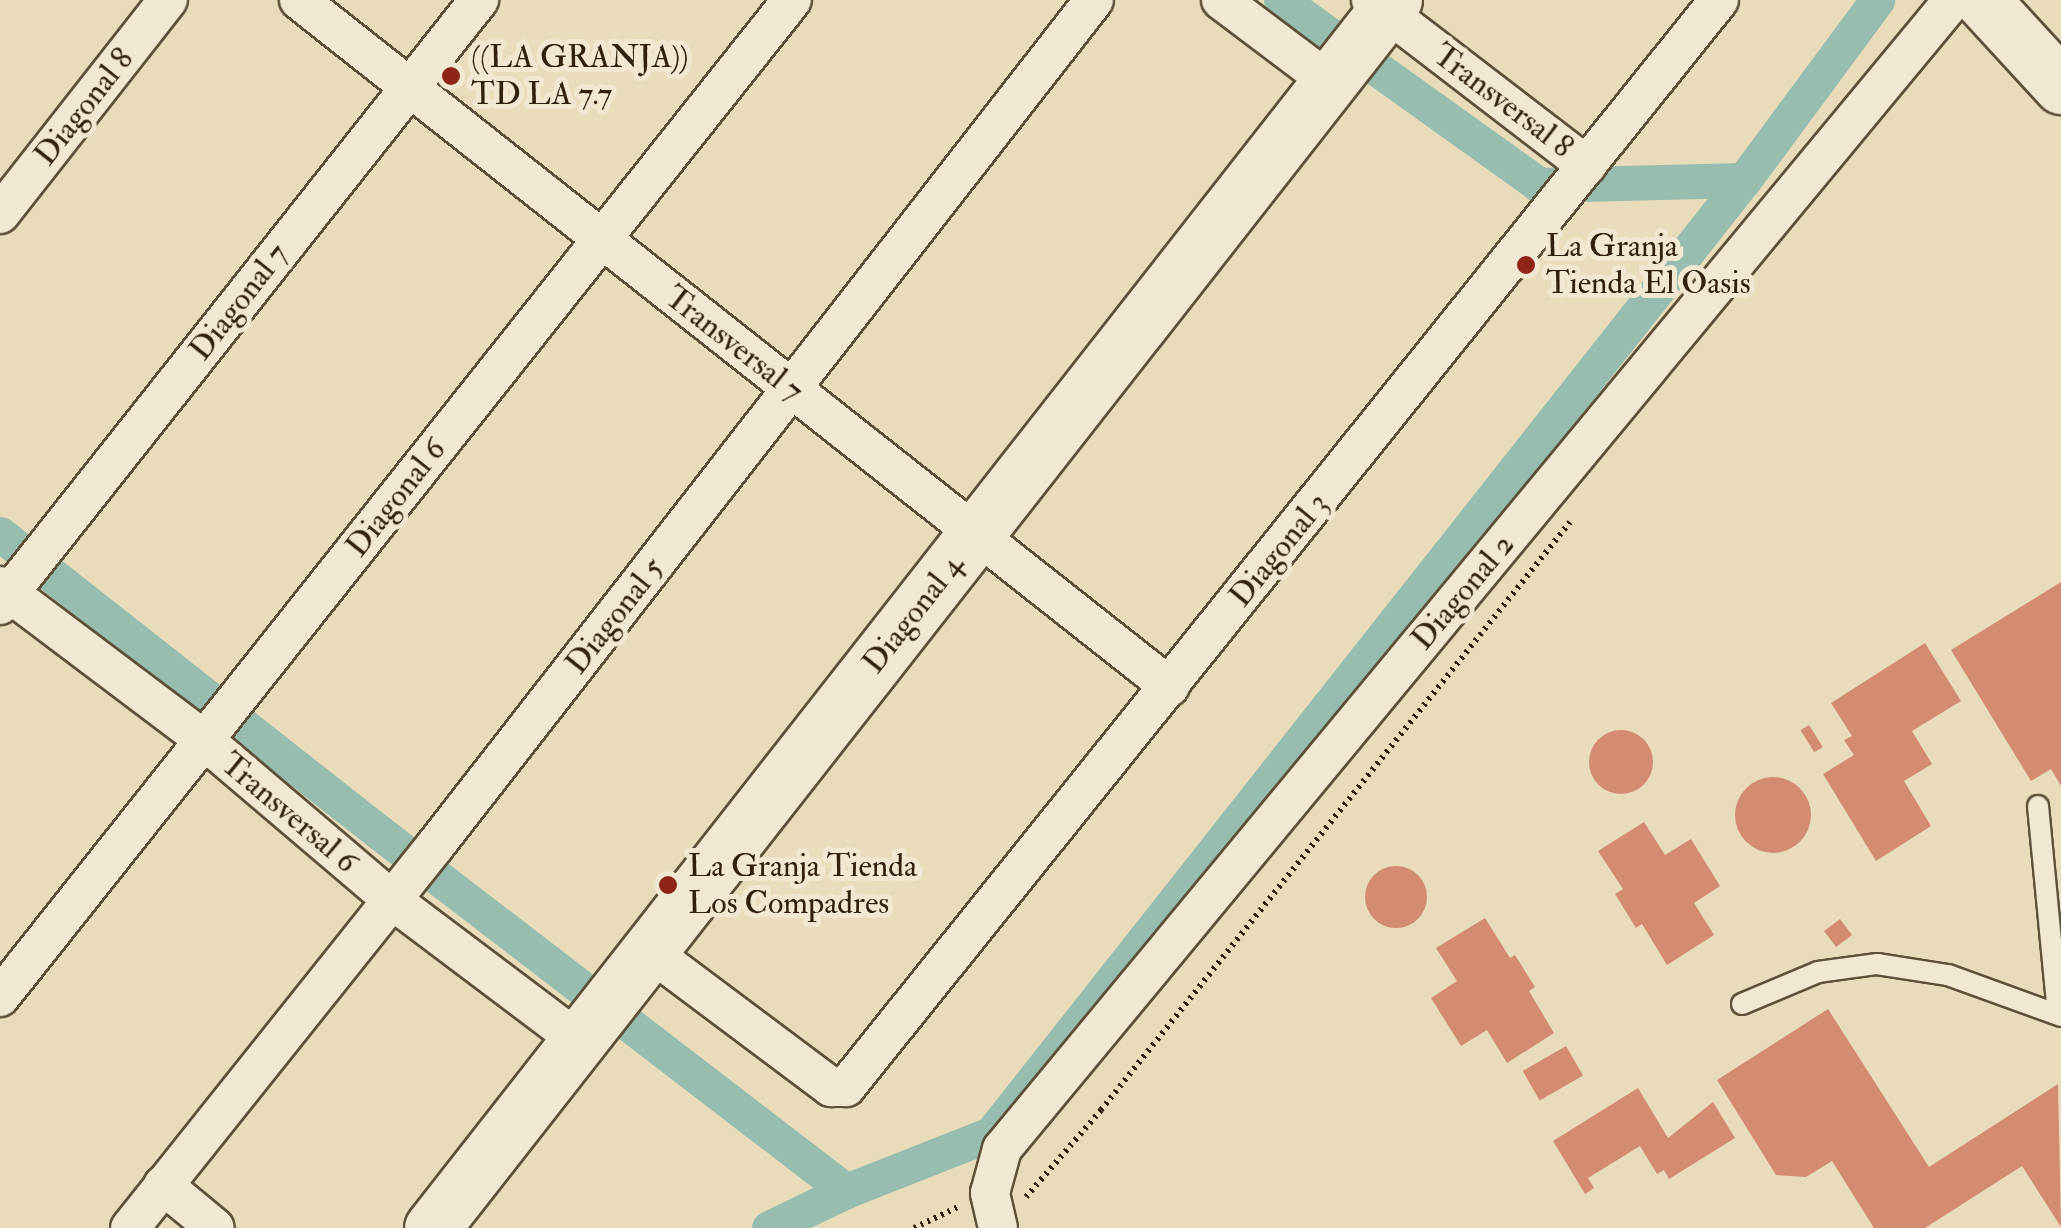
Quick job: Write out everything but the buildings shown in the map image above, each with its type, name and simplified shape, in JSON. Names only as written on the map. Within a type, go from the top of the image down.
[{"type":"street","name":"Diagonal 8","points":[[0,214],[168,0]]},
{"type":"street","name":"Transversal 7","points":[[299,0],[1170,687]]},
{"type":"street","name":"Diagonal 7","points":[[7,591],[54,537],[479,0]]},
{"type":"street","name":"Diagonal 6","points":[[0,997],[792,0]]},
{"type":"street","name":"Diagonal 5","points":[[130,1228],[436,846],[1094,0]]},
{"type":"street","name":"Transversal 8","points":[[1220,0],[1365,32],[1576,179]]},
{"type":"street","name":"Diagonal 3","points":[[648,950],[832,1087],[846,1087],[854,1080],[1719,0]]},
{"type":"street","name":"Diagonal 2","points":[[1004,1206],[1002,1149],[1954,0]]},
{"type":"street","points":[[1982,0],[2061,86]]},
{"type":"street","name":"Diagonal 4","points":[[432,1228],[1365,32]]},
{"type":"street","name":"Transversal 6","points":[[7,591],[222,717],[397,894],[595,1019]]},
{"type":"street","points":[[163,1185],[215,1228]]},
{"type":"lane","points":[[1742,1004],[1818,972],[1877,964],[1948,975],[2060,1015],[2038,806]]},
{"type":"path","points":[[914,1228],[1004,1206],[1101,1110],[1583,506]]},
{"type":"waterway","points":[[1281,0],[1539,185],[1744,180]]},
{"type":"waterway","points":[[769,1228],[846,1191],[991,1134],[1744,180],[1877,0]]},
{"type":"waterway","points":[[0,534],[380,833],[846,1191]]},
{"type":"place","name":"((LA GRANJA)) TD LA 7.7","points":[[451,76]]},
{"type":"place","name":"La Granja Tienda El Oasis","points":[[1526,265]]},
{"type":"place","name":"La Granja Tienda Los Compadres","points":[[668,885]]}]
